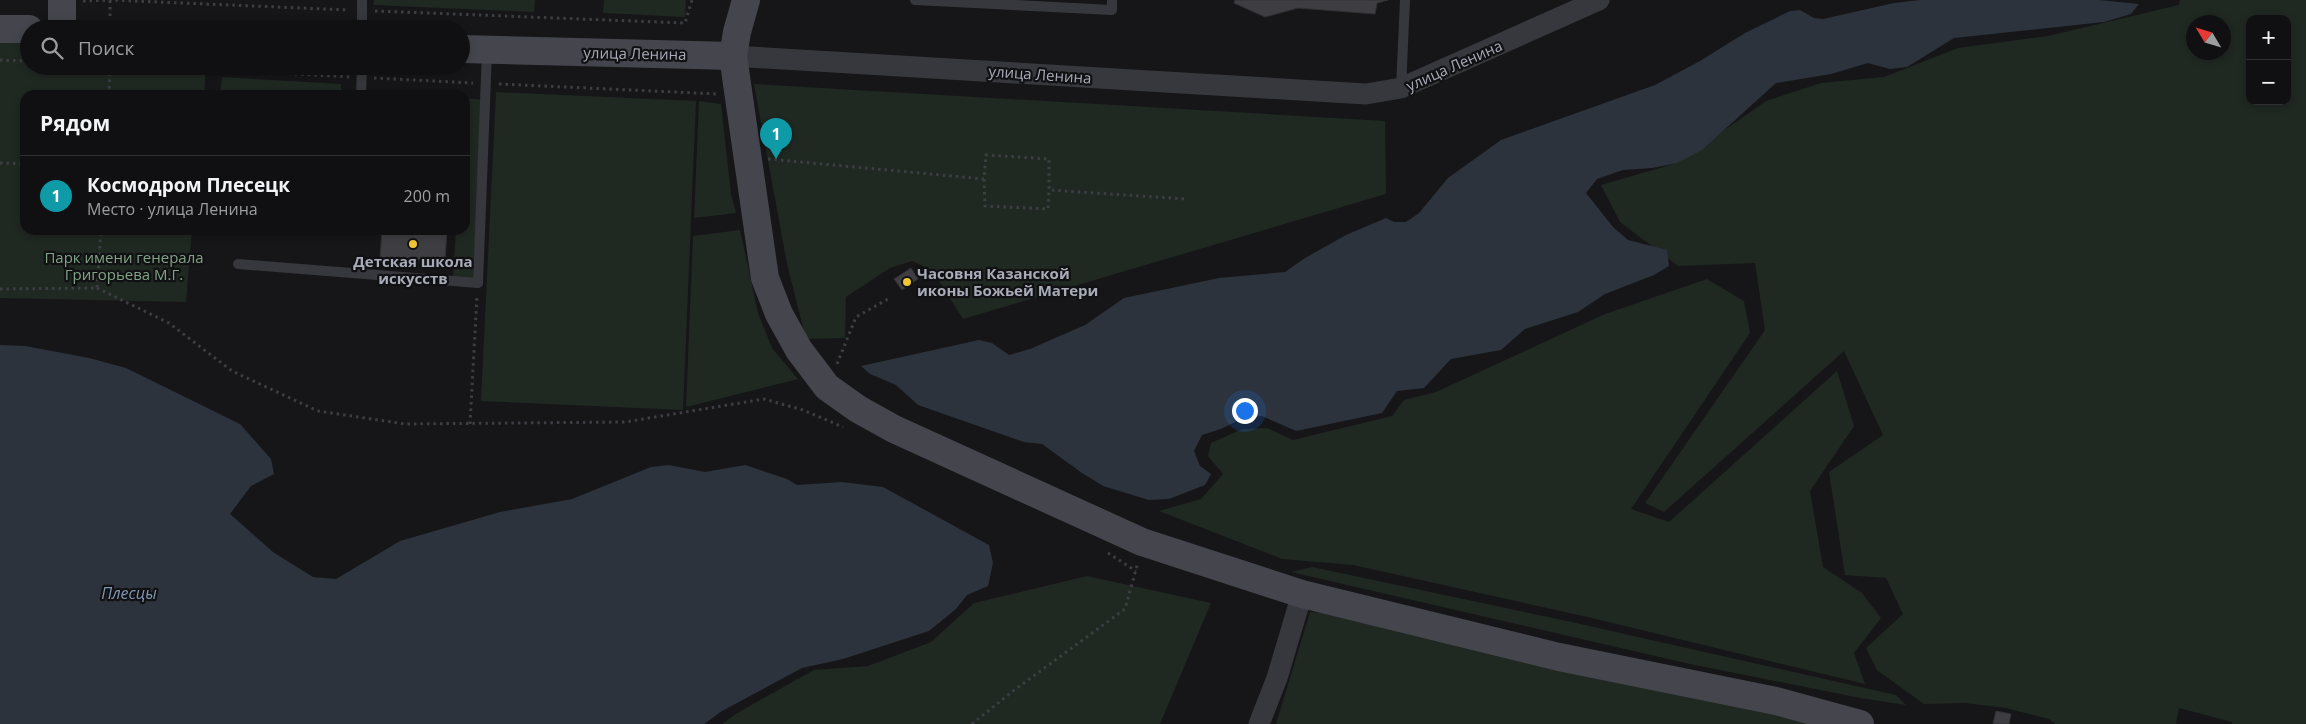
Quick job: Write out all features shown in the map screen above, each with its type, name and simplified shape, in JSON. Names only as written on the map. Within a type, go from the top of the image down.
[{"type":"main road","points":[[746,0],[736,32],[733,56],[765,278],[779,314],[799,350],[827,387],[858,409],[894,429],[1142,542],[1302,594],[1559,657],[1776,701],[1860,724]]},
{"type":"main road","points":[[62,1],[62,20]]},
{"type":"main road","points":[[0,29],[20,29]]},
{"type":"main road","name":"улица Ленина","points":[[474,49],[733,56]]},
{"type":"street","name":"улица Ленина","points":[[733,56],[1366,94],[1402,88],[1599,0]]},
{"type":"street","points":[[1259,724],[1278,678],[1302,594]]},
{"type":"lane","points":[[915,0],[1112,10],[1112,0]]},
{"type":"lane","points":[[1402,88],[1405,0]]},
{"type":"lane","points":[[362,5],[362,20]]},
{"type":"lane","points":[[238,264],[478,282],[474,49]]},
{"type":"lane","points":[[361,90],[362,75]]},
{"type":"path","points":[[62,1],[110,0],[362,5],[685,22],[692,0]]},
{"type":"path","points":[[110,0],[110,20]]},
{"type":"path","points":[[0,60],[20,61]]},
{"type":"path","points":[[109,90],[110,75]]},
{"type":"path","points":[[986,155],[1049,159],[1050,190],[1048,209],[985,206],[984,179],[986,155]]},
{"type":"path","points":[[748,157],[984,179]]},
{"type":"path","points":[[0,163],[20,164]]},
{"type":"path","points":[[1050,190],[1186,199]]},
{"type":"path","points":[[97,288],[101,235]]},
{"type":"path","points":[[470,424],[478,282]]},
{"type":"path","points":[[0,289],[97,288],[169,323],[232,371],[318,411],[405,424],[624,422],[764,399],[803,410],[849,430]]},
{"type":"path","points":[[827,387],[856,317],[888,299]]},
{"type":"path","points":[[972,724],[1013,691],[1125,609],[1142,542]]},
{"type":"path","points":[[1105,551],[1136,571]]},
{"type":"green space","points":[[374,0],[535,0],[534,12],[373,5]]},
{"type":"green space","points":[[604,0],[686,0],[685,17],[603,13]]},
{"type":"green space","points":[[2180,0],[2306,0],[2306,724],[2232,724],[2232,722],[2179,708],[2176,724],[2055,724],[2049,719],[2006,708],[1965,703],[1924,704],[1877,670],[1866,648],[1903,614],[1886,578],[1845,575],[1829,472],[1883,435],[1844,351],[1664,512],[1645,503],[1765,330],[1755,263],[1678,266],[1620,222],[1601,185],[1677,163],[1766,101],[1821,83],[1884,77],[1958,48],[2048,36],[2179,5]]},
{"type":"green space","name":"Парк имени генерала Григорьева М.Г.","points":[[0,41],[20,42],[20,75],[205,75],[204,90],[20,90],[20,235],[192,235],[186,302],[0,298]]},
{"type":"green space","points":[[222,77],[341,84],[341,90],[221,90]]},
{"type":"green space","points":[[754,84],[1385,121],[1386,194],[963,319],[932,270],[912,261],[890,268],[846,297],[845,338],[806,339],[787,264]]},
{"type":"green space","points":[[496,92],[696,101],[683,410],[481,401]]},
{"type":"green space","points":[[470,99],[483,100],[473,280],[453,279],[456,235],[470,235]]},
{"type":"green space","points":[[699,101],[721,104],[731,194],[736,213],[694,218]]},
{"type":"green space","points":[[740,230],[758,313],[772,348],[798,379],[686,407],[693,236]]},
{"type":"green space","points":[[1707,279],[1744,301],[1750,333],[1631,509],[1669,522],[1837,371],[1854,426],[1810,491],[1823,567],[1862,593],[1881,618],[1854,653],[1865,684],[1592,618],[1353,565],[1282,559],[1159,511],[1201,499],[1223,474],[1208,456],[1211,443],[1242,429],[1267,428],[1293,440],[1392,416],[1404,400],[1436,392],[1605,314]]},
{"type":"green space","points":[[1312,567],[1567,621],[1896,695],[1906,705],[1860,698],[1690,664],[1291,572]]},
{"type":"green space","points":[[1087,576],[1211,603],[1160,724],[722,724],[737,713],[814,670],[868,666],[931,642],[974,603]]},
{"type":"green space","points":[[1310,612],[1340,614],[1768,709],[1808,724],[1276,724]]},
{"type":"water","points":[[1920,0],[2099,0],[2139,4],[2131,14],[2104,22],[1954,38],[1907,67],[1890,69],[1868,63],[1831,74],[1776,83],[1702,150],[1677,163],[1652,168],[1623,170],[1597,179],[1586,193],[1613,227],[1628,240],[1667,250],[1669,266],[1654,275],[1605,294],[1578,312],[1525,329],[1501,350],[1451,359],[1424,388],[1397,391],[1382,413],[1296,431],[1262,416],[1243,418],[1221,429],[1202,435],[1194,451],[1200,466],[1211,474],[1205,485],[1169,499],[1149,500],[1103,486],[1042,444],[1024,442],[918,405],[896,385],[870,374],[861,366],[979,340],[992,343],[1009,355],[1030,349],[1085,325],[1124,298],[1219,278],[1285,272],[1305,258],[1346,235],[1386,218],[1394,222],[1406,222],[1419,213],[1448,178],[1501,140],[1655,85],[1700,61],[1745,33],[1790,11],[1800,10],[1814,18],[1823,19],[1894,3]]},
{"type":"water","name":"Плесцы","points":[[0,345],[25,346],[89,358],[126,368],[240,424],[271,459],[274,474],[251,486],[230,514],[273,552],[313,577],[336,579],[400,541],[500,512],[572,499],[651,467],[669,465],[705,472],[745,465],[787,479],[797,485],[842,482],[883,487],[989,545],[993,563],[988,586],[967,595],[956,609],[929,631],[843,659],[802,668],[722,711],[704,724],[0,724]]},
{"type":"building","points":[[1235,0],[1388,0],[1377,3],[1375,14],[1298,8],[1265,17],[1234,3]]},
{"type":"building","name":"Детская школа искусств","points":[[382,235],[447,235],[445,261],[380,258]]},
{"type":"building","points":[[911,268],[918,279],[902,290],[894,279]]},
{"type":"building","points":[[1996,711],[2011,714],[2009,724],[1993,724]]},
{"type":"place","name":"Космодром Плесецк","points":[[776,159]]},
{"type":"place","name":"Детская школа искусств","points":[[413,244]]},
{"type":"place","name":"Часовня Казанской иконы Божьей Матери","points":[[907,282]]}]
